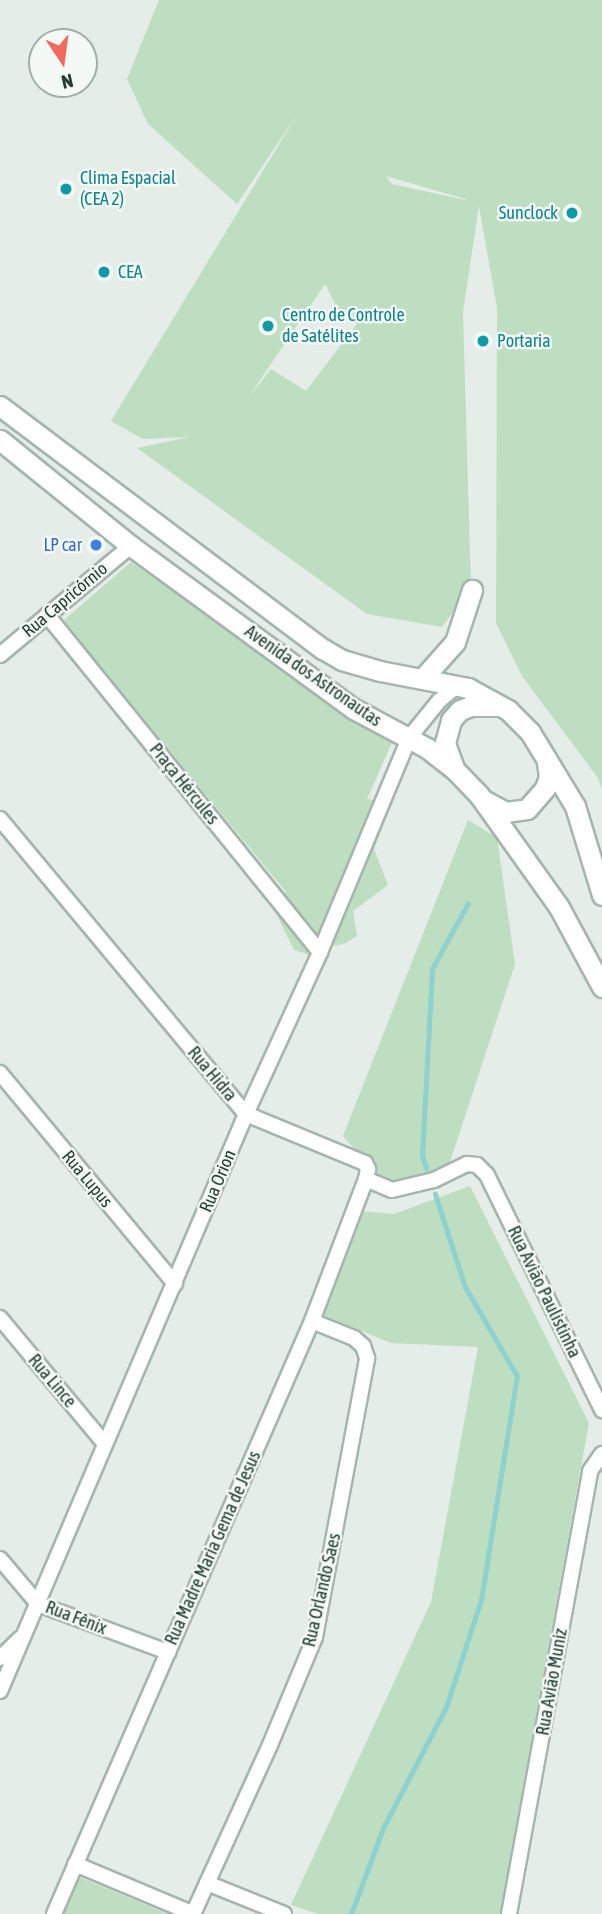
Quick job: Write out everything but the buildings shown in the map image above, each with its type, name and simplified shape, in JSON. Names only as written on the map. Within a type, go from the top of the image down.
[{"type":"main road","name":"Avenida dos Astronautas","points":[[0,406],[323,649],[360,666],[423,678],[482,694],[508,710],[530,732],[575,806],[602,895]]},
{"type":"main road","name":"Avenida dos Astronautas","points":[[3,448],[354,709],[409,738],[454,768],[479,795],[559,906],[602,987]]},
{"type":"main road","points":[[423,678],[455,642],[472,590]]},
{"type":"main road","points":[[454,768],[445,743],[451,720],[460,710],[484,704],[508,710]]},
{"type":"main road","points":[[479,795],[492,806],[506,812],[527,809],[545,788],[549,778],[547,761]]},
{"type":"street","name":"Rua Capricórnio","points":[[0,655],[131,545]]},
{"type":"street","name":"Praça Hércules","points":[[47,615],[320,952]]},
{"type":"street","name":"Rua Orion","points":[[0,1691],[246,1114],[320,952],[409,738],[439,701],[457,686]]},
{"type":"street","name":"Rua Hidra","points":[[0,819],[246,1114],[365,1163],[368,1169],[366,1180]]},
{"type":"street","name":"Rua Lupus","points":[[0,1073],[175,1284]]},
{"type":"street","name":"Rua Avião Paulistinha","points":[[366,1180],[392,1190],[434,1180],[467,1164],[477,1165],[487,1175],[602,1410]]},
{"type":"street","name":"Rua Madre Maria Gema de Jesus","points":[[54,1914],[312,1321],[366,1180]]},
{"type":"street","name":"Rua Lince","points":[[0,1318],[104,1443]]},
{"type":"street","name":"Rua Orlando Saes","points":[[193,1914],[315,1637],[367,1358],[363,1346],[354,1338],[312,1321]]},
{"type":"street","name":"Rua Avião Muniz","points":[[509,1914],[590,1471],[602,1454]]},
{"type":"street","name":"Rua Fênix","points":[[0,1559],[38,1604],[168,1652]]},
{"type":"street","points":[[0,1658],[24,1636]]},
{"type":"street","points":[[75,1864],[193,1914]]},
{"type":"street","points":[[207,1884],[284,1914]]},
{"type":"green space","points":[[159,0],[602,0],[602,790],[598,778],[522,676],[496,623],[497,308],[479,206],[463,312],[471,588],[442,627],[367,614],[137,448],[190,437],[143,439],[111,421],[298,113],[237,204],[148,124],[127,79]],"holes":[[[386,176],[465,199],[465,200],[392,184]],[[325,284],[342,317],[357,324],[306,391],[271,369],[248,398]]]},
{"type":"green space","points":[[131,562],[374,731],[393,740],[367,799],[392,803],[374,849],[388,885],[353,911],[357,936],[344,944],[327,947],[316,957],[294,950],[274,909],[286,892],[63,621]]},
{"type":"green space","points":[[468,820],[497,838],[515,964],[448,1168],[384,1183],[343,1136]]},
{"type":"green space","points":[[470,1186],[589,1423],[500,1914],[318,1914],[291,1905],[431,1602],[478,1347],[391,1343],[321,1314],[360,1211],[394,1214]]},
{"type":"green space","points":[[79,1877],[168,1914],[63,1914]]},
{"type":"waterway","points":[[426,1168],[422,1155],[432,969],[468,903]]},
{"type":"waterway","points":[[351,1914],[383,1828],[446,1707],[481,1600],[517,1376],[465,1287],[435,1194]]},
{"type":"place","name":"Clima Espacial (CEA 2)","points":[[66,189]]},
{"type":"place","name":"Sunclock","points":[[572,213]]},
{"type":"place","name":"CEA","points":[[104,272]]},
{"type":"place","name":"Centro de Controle de Satélites","points":[[268,326]]},
{"type":"place","name":"Portaria","points":[[483,341]]},
{"type":"place","name":"LP car","points":[[96,545]]}]
